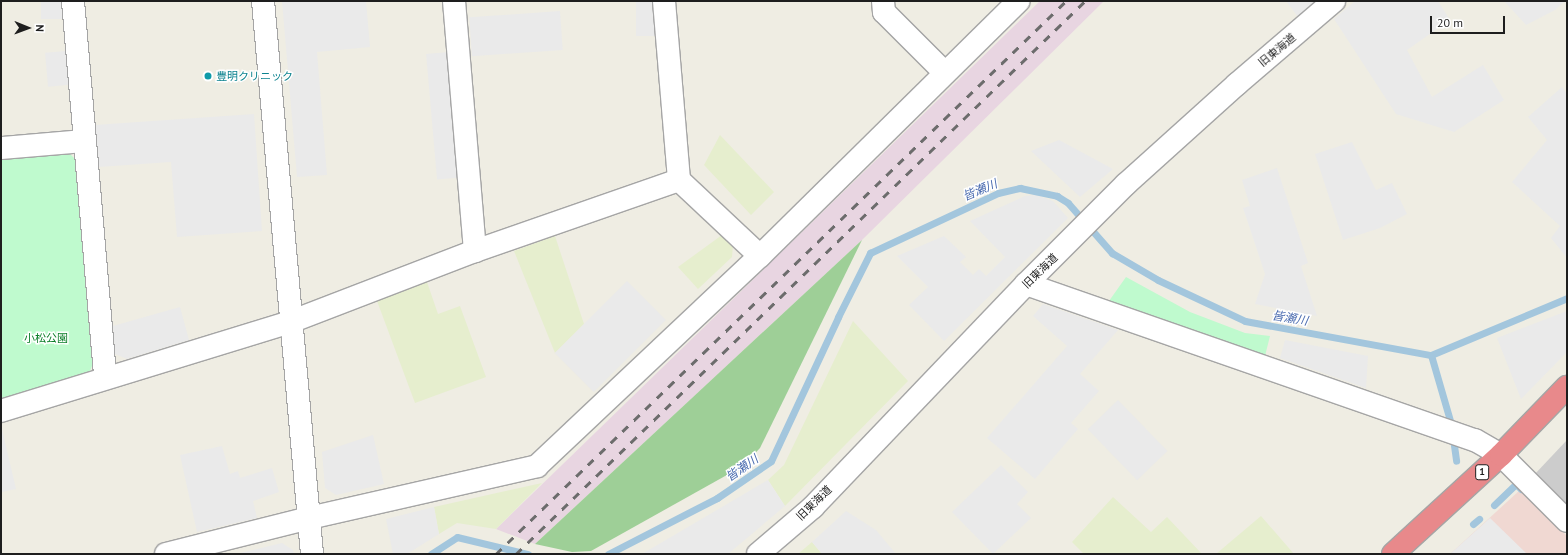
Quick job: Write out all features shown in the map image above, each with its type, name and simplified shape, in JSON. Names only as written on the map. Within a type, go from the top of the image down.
[{"type":"highway","name":"1","points":[[1393,554],[1502,454],[1567,387]]},
{"type":"street","points":[[73,1],[105,378]]},
{"type":"street","points":[[263,1],[290,322],[312,554]]},
{"type":"street","points":[[454,1],[475,251]]},
{"type":"street","points":[[664,1],[678,180],[760,256]]},
{"type":"street","points":[[883,1],[884,12],[945,73]]},
{"type":"street","points":[[166,554],[309,518],[537,466],[760,256],[1019,1]]},
{"type":"street","name":"旧東海道","points":[[758,554],[813,507],[1026,284],[1109,201],[1237,84],[1334,1]]},
{"type":"street","points":[[1,148],[85,141]]},
{"type":"street","points":[[1,411],[290,322],[475,251],[678,180]]},
{"type":"street","points":[[1026,284],[1475,440],[1502,454],[1567,521]]},
{"type":"shaded area","points":[[41,1],[62,1],[62,19],[41,19]]},
{"type":"shaded area","points":[[282,1],[366,1],[370,47],[317,52],[327,175],[297,177]]},
{"type":"shaded area","points":[[636,1],[656,1],[656,36],[636,36]]},
{"type":"shaded area","points":[[1040,1],[1104,1],[862,240],[535,544],[496,529]]},
{"type":"shaded area","points":[[1286,1],[1318,1],[1298,17]]},
{"type":"shaded area","points":[[1355,1],[1438,1],[1450,20],[1407,50],[1432,97],[1483,65],[1504,100],[1454,132],[1396,114],[1334,19]]},
{"type":"shaded area","points":[[1565,1],[1555,10],[1526,25],[1505,2]]},
{"type":"shaded area","points":[[560,11],[563,50],[472,56],[469,17]]},
{"type":"shaded area","points":[[66,51],[69,85],[48,87],[45,53]]},
{"type":"shaded area","points":[[449,52],[460,178],[437,180],[426,54]]},
{"type":"shaded area","points":[[1562,87],[1567,94],[1567,258],[1551,238],[1560,226],[1512,182],[1547,140],[1528,117]]},
{"type":"shaded area","points":[[254,114],[262,231],[177,237],[171,162],[98,167],[95,125]]},
{"type":"shaded area","points":[[1059,140],[1113,169],[1080,197],[1031,151]]},
{"type":"shaded area","points":[[1352,142],[1376,190],[1392,183],[1407,214],[1380,228],[1343,240],[1315,154]]},
{"type":"shaded area","points":[[1277,168],[1308,263],[1301,266],[1317,316],[1255,304],[1265,274],[1243,208],[1250,206],[1242,180]]},
{"type":"shaded area","points":[[1036,195],[1053,201],[1068,218],[944,341],[909,305],[928,287],[897,256],[944,236],[966,257],[960,262],[973,275],[979,269],[986,276],[1005,257],[970,221],[1025,196]]},
{"type":"shaded area","points":[[627,281],[666,320],[594,392],[555,353]]},
{"type":"shaded area","points":[[1043,304],[1118,330],[1080,374],[1099,391],[1071,423],[1078,429],[1035,479],[987,438],[1067,346],[1033,316]]},
{"type":"shaded area","points":[[180,307],[189,340],[127,359],[115,354],[113,326]]},
{"type":"shaded area","points":[[1567,311],[1567,352],[1521,399],[1497,338]]},
{"type":"shaded area","points":[[1285,340],[1368,356],[1366,388],[1280,358]]},
{"type":"shaded area","points":[[1118,400],[1167,451],[1137,480],[1088,429]]},
{"type":"shaded area","points":[[1,425],[16,489],[2,492],[1,488]]},
{"type":"shaded area","points":[[373,435],[384,484],[336,495],[325,488],[322,452]]},
{"type":"shaded area","points":[[1567,440],[1567,508],[1534,475]]},
{"type":"shaded area","points":[[222,446],[230,474],[238,471],[240,478],[272,468],[279,492],[253,501],[257,518],[197,532],[180,455]]},
{"type":"shaded area","points":[[1001,465],[1028,492],[1017,504],[1031,518],[993,554],[952,512]]},
{"type":"shaded area","points":[[768,480],[785,506],[728,554],[642,554]]},
{"type":"shaded area","points":[[1520,490],[1567,536],[1567,554],[1450,554]]},
{"type":"shaded area","points":[[434,507],[439,534],[407,554],[393,554],[386,519]]},
{"type":"shaded area","points":[[846,511],[876,530],[896,554],[822,554],[812,542]]},
{"type":"shaded area","points":[[1490,518],[1527,554],[1450,554]]},
{"type":"shaded area","points":[[282,543],[293,550],[294,554],[236,554]]},
{"type":"green space","points":[[720,135],[774,192],[751,215],[704,165]]},
{"type":"green space","name":"小松公園","points":[[68,152],[78,162],[93,363],[89,374],[1,400],[1,158]]},
{"type":"green space","points":[[722,235],[733,245],[732,257],[698,289],[678,267]]},
{"type":"green space","points":[[555,236],[584,324],[555,353],[514,251]]},
{"type":"green space","points":[[862,240],[760,448],[743,466],[591,551],[572,552],[535,544]]},
{"type":"green space","points":[[1126,277],[1190,312],[1245,333],[1270,336],[1265,356],[1109,301]]},
{"type":"green space","points":[[427,282],[438,314],[460,306],[486,377],[415,403],[377,301]]},
{"type":"green space","points":[[853,321],[908,381],[785,506],[768,480],[784,465]]},
{"type":"green space","points":[[542,483],[496,529],[457,523],[439,534],[434,507]]},
{"type":"green space","points":[[1113,497],[1151,532],[1167,517],[1202,554],[1084,554],[1072,542]]},
{"type":"green space","points":[[1261,516],[1294,554],[1216,554]]},
{"type":"green space","points":[[812,542],[822,554],[798,554]]},
{"type":"waterway","name":"皆瀬川","points":[[608,554],[717,498],[771,461],[838,317],[870,253],[998,193],[1020,188],[1057,196],[1068,203],[1112,253],[1158,280],[1245,321],[1431,355],[1567,298]]},
{"type":"waterway","points":[[1431,355],[1451,424],[1456,461]]},
{"type":"waterway","points":[[1494,505],[1516,484],[1521,489]]},
{"type":"waterway","points":[[1473,524],[1479,519]]},
{"type":"waterway","name":"皆瀬川","points":[[431,554],[457,537],[528,554]]},
{"type":"railway","points":[[496,554],[1066,1]]},
{"type":"railway","points":[[516,554],[1085,1]]},
{"type":"place","name":"豊明クリニック","points":[[208,76]]}]
